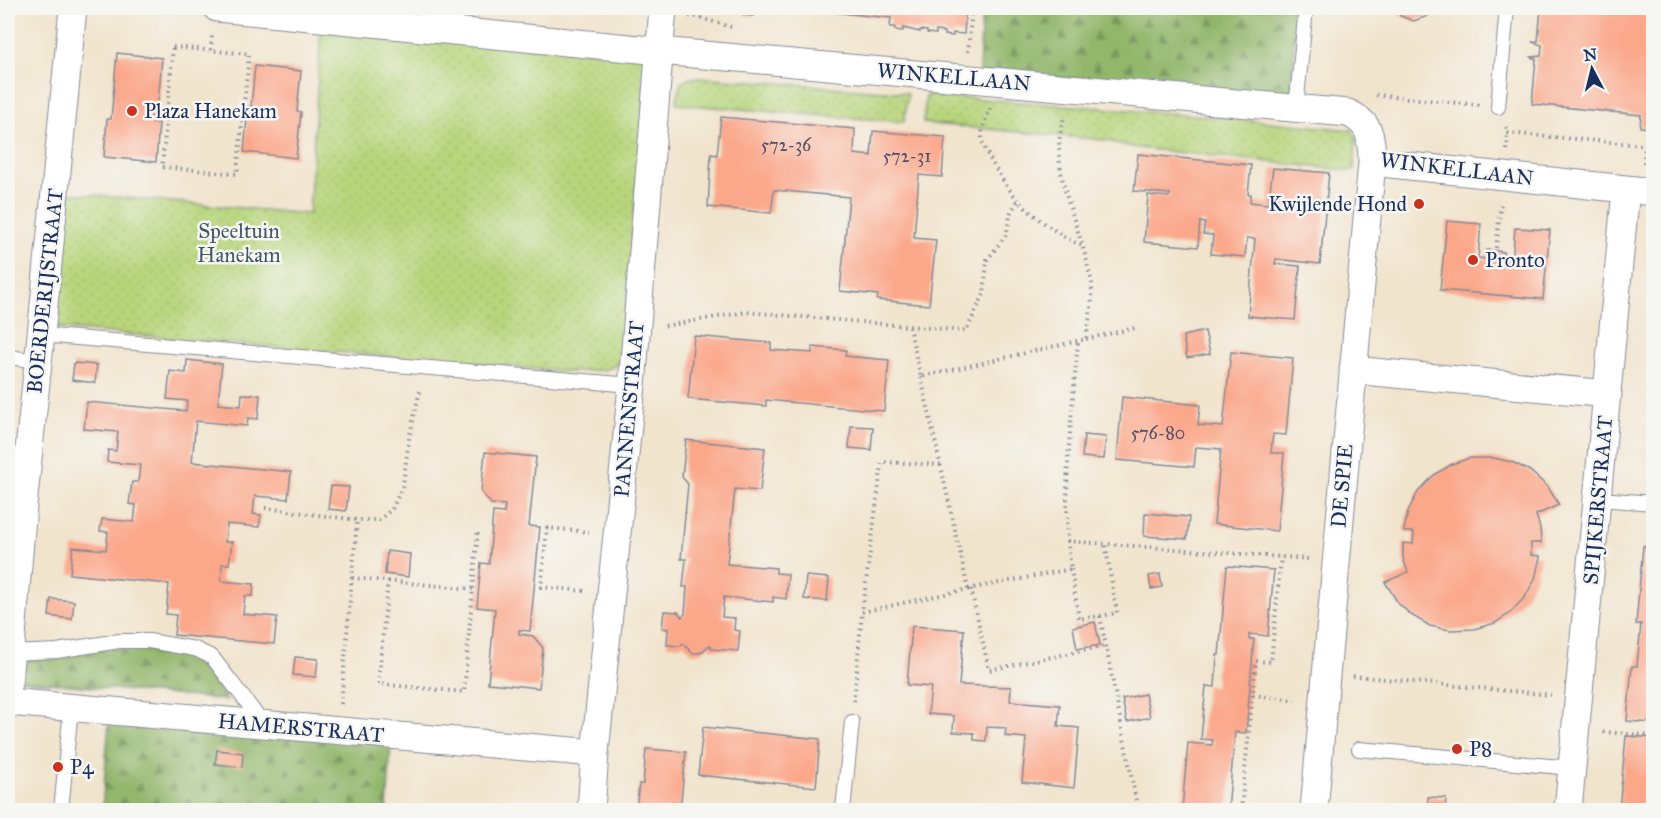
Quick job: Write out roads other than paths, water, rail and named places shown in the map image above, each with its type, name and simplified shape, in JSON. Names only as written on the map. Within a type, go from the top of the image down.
[{"type":"street","name":"BOERDERIJSTRAAT","points":[[8,683],[73,8]]},
{"type":"street","name":"WINKELLAAN","points":[[217,8],[660,51],[1348,113],[1358,117],[1367,127],[1371,139],[1372,162],[1653,192]]},
{"type":"street","name":"PANNENSTRAAT","points":[[591,810],[632,385],[663,8]]},
{"type":"street","name":"DE SPIE","points":[[1314,810],[1372,162]]},
{"type":"street","name":"SPIJKERSTRAAT","points":[[1568,810],[1599,499],[1626,189]]},
{"type":"street","points":[[1353,370],[1608,394]]},
{"type":"street","name":"HAMERSTRAAT","points":[[8,702],[595,753]]},
{"type":"lane","points":[[1296,108],[1306,8]]},
{"type":"lane","points":[[1498,107],[1507,8]]},
{"type":"lane","points":[[8,357],[40,348],[433,369],[632,385]]},
{"type":"lane","points":[[1599,499],[1653,503]]},
{"type":"lane","points":[[10,653],[57,651],[119,641],[168,643],[195,648],[212,657],[263,724]]},
{"type":"lane","points":[[61,810],[71,708]]},
{"type":"lane","points":[[843,810],[852,722]]},
{"type":"lane","points":[[1359,748],[1572,768]]},
{"type":"place","name":"Plaza Hanekam","points":[[132,111]]},
{"type":"place","name":"Kwijlende Hond","points":[[1419,204]]},
{"type":"place","name":"Pronto","points":[[1473,260]]},
{"type":"place","name":"P8","points":[[1457,749]]},
{"type":"place","name":"P4","points":[[58,767]]},
{"type":"park label","name":"Speeltuin Hanekam","points":[[239,243]]}]
